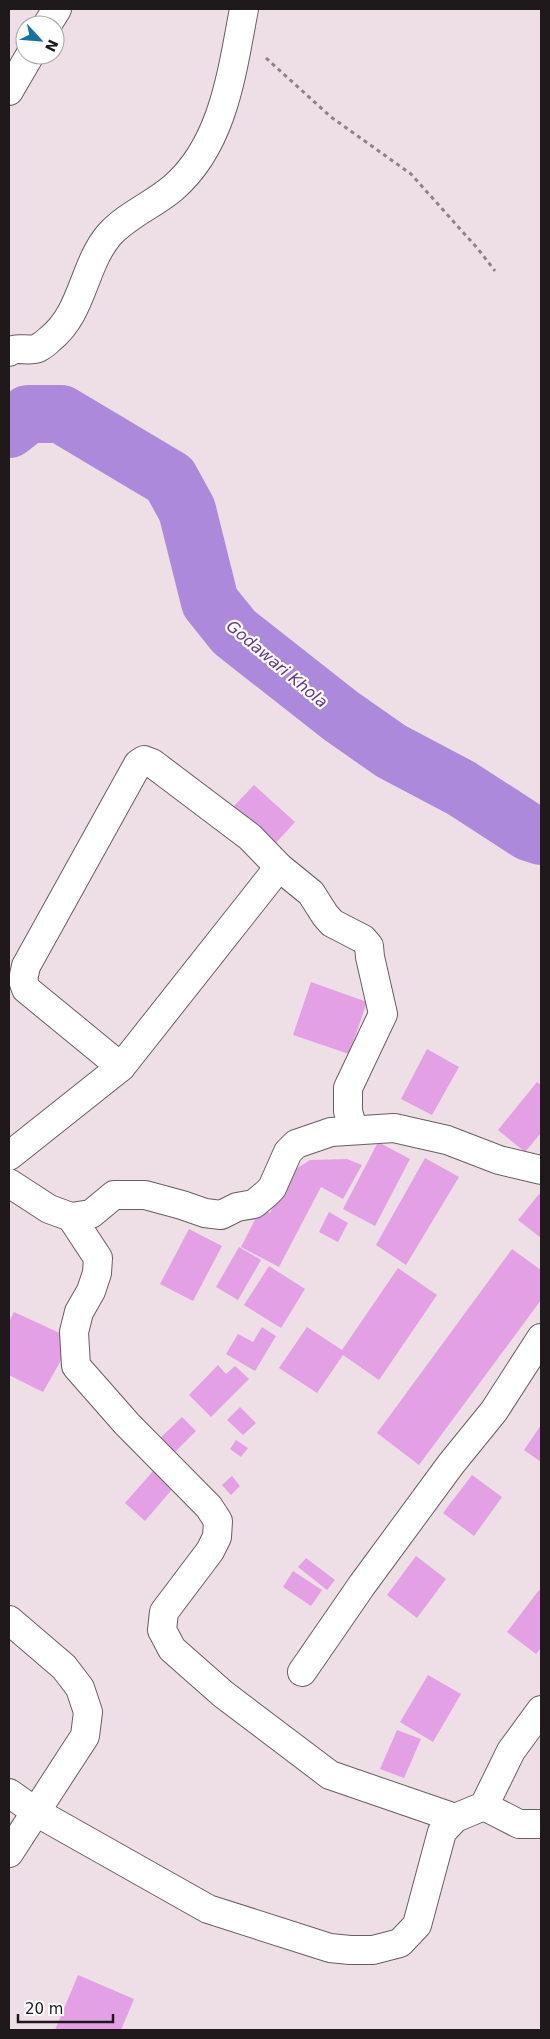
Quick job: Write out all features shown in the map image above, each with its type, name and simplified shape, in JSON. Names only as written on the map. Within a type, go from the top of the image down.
[{"type":"street","points":[[9,352],[12,350],[37,349],[52,338],[77,303],[95,257],[110,235],[137,211],[171,189],[193,169],[207,143],[226,99],[242,21]]},
{"type":"street","points":[[9,91],[24,65]]},
{"type":"street","points":[[120,1067],[26,989],[23,980],[26,966],[138,764],[144,760],[152,763],[250,837],[279,867],[311,893],[324,915],[332,922],[363,939],[369,946],[383,1014],[348,1088],[348,1111],[353,1130]]},
{"type":"street","points":[[9,1156],[120,1067],[279,867]]},
{"type":"street","points":[[9,1183],[49,1209],[71,1217],[91,1214],[114,1195],[145,1195],[205,1213],[221,1215],[237,1207],[254,1204],[266,1194],[272,1188],[288,1152],[296,1144],[331,1132],[394,1128],[447,1140],[500,1160],[541,1170]]},
{"type":"street","points":[[71,1217],[98,1258],[97,1273],[91,1291],[79,1312],[74,1332],[76,1366],[127,1424],[209,1507],[218,1521],[217,1536],[210,1550],[164,1612],[162,1630],[172,1648],[223,1694],[330,1775],[455,1818]]},
{"type":"street","points":[[302,1672],[362,1585],[451,1464],[494,1411],[541,1338]]},
{"type":"street","points":[[9,1620],[64,1666],[80,1688],[88,1712],[85,1736],[9,1853]]},
{"type":"street","points":[[9,1793],[36,1812],[208,1909],[330,1948],[373,1950],[400,1943],[418,1925],[442,1832],[455,1818],[484,1806],[511,1750],[541,1710]]},
{"type":"street","points":[[484,1806],[519,1824],[541,1824]]},
{"type":"path","points":[[242,21],[331,117],[411,174],[478,249],[495,271]]},
{"type":"building","points":[[254,785],[295,822],[274,845],[233,807]]},
{"type":"building","points":[[311,982],[367,1002],[349,1054],[293,1035]]},
{"type":"building","points":[[427,1049],[459,1067],[432,1115],[401,1099]]},
{"type":"building","points":[[537,1082],[541,1085],[541,1133],[525,1152],[498,1130]]},
{"type":"building","points":[[378,1142],[410,1159],[375,1226],[343,1209]]},
{"type":"building","points":[[425,1158],[459,1177],[406,1265],[376,1245]]},
{"type":"building","points":[[347,1159],[362,1165],[343,1199],[321,1187],[279,1267],[241,1247],[261,1208],[270,1213],[291,1172],[310,1160]]},
{"type":"building","points":[[539,1194],[541,1195],[541,1238],[518,1220]]},
{"type":"building","points":[[329,1212],[348,1223],[338,1242],[319,1232]]},
{"type":"building","points":[[189,1229],[222,1246],[193,1301],[160,1284]]},
{"type":"building","points":[[239,1247],[261,1260],[238,1300],[216,1287]]},
{"type":"building","points":[[512,1249],[541,1270],[541,1300],[419,1465],[377,1433]]},
{"type":"building","points":[[269,1266],[305,1289],[281,1328],[244,1305]]},
{"type":"building","points":[[398,1268],[437,1295],[379,1380],[343,1355],[317,1393],[279,1368],[307,1327],[342,1350]]},
{"type":"building","points":[[14,1312],[73,1339],[43,1392],[9,1375],[9,1322]]},
{"type":"building","points":[[262,1327],[276,1336],[255,1371],[226,1354],[238,1334],[253,1342]]},
{"type":"building","points":[[218,1365],[226,1374],[235,1366],[249,1379],[211,1417],[189,1395]]},
{"type":"building","points":[[240,1407],[256,1423],[243,1435],[227,1420]]},
{"type":"building","points":[[182,1417],[196,1431],[167,1460],[152,1446]]},
{"type":"building","points":[[541,1425],[541,1462],[524,1450]]},
{"type":"building","points":[[236,1440],[248,1448],[241,1457],[230,1449]]},
{"type":"building","points":[[154,1470],[174,1487],[145,1521],[125,1503]]},
{"type":"building","points":[[472,1475],[502,1497],[474,1536],[443,1513]]},
{"type":"building","points":[[232,1476],[240,1486],[231,1495],[222,1485]]},
{"type":"building","points":[[416,1556],[446,1579],[417,1618],[387,1595]]},
{"type":"building","points":[[306,1558],[335,1580],[327,1590],[298,1567]]},
{"type":"building","points":[[293,1571],[322,1590],[311,1606],[283,1587]]},
{"type":"building","points":[[539,1590],[541,1592],[541,1648],[536,1654],[507,1632]]},
{"type":"building","points":[[428,1675],[461,1694],[433,1742],[400,1722]]},
{"type":"building","points":[[397,1730],[421,1739],[404,1778],[380,1769]]},
{"type":"building","points":[[78,1975],[134,1999],[121,2030],[55,2030]]},
{"type":"waterway","name":"Godawari Khola","points":[[9,429],[28,414],[61,414],[170,479],[187,510],[210,602],[234,632],[341,716],[391,751],[461,788],[529,832],[541,836]]}]
